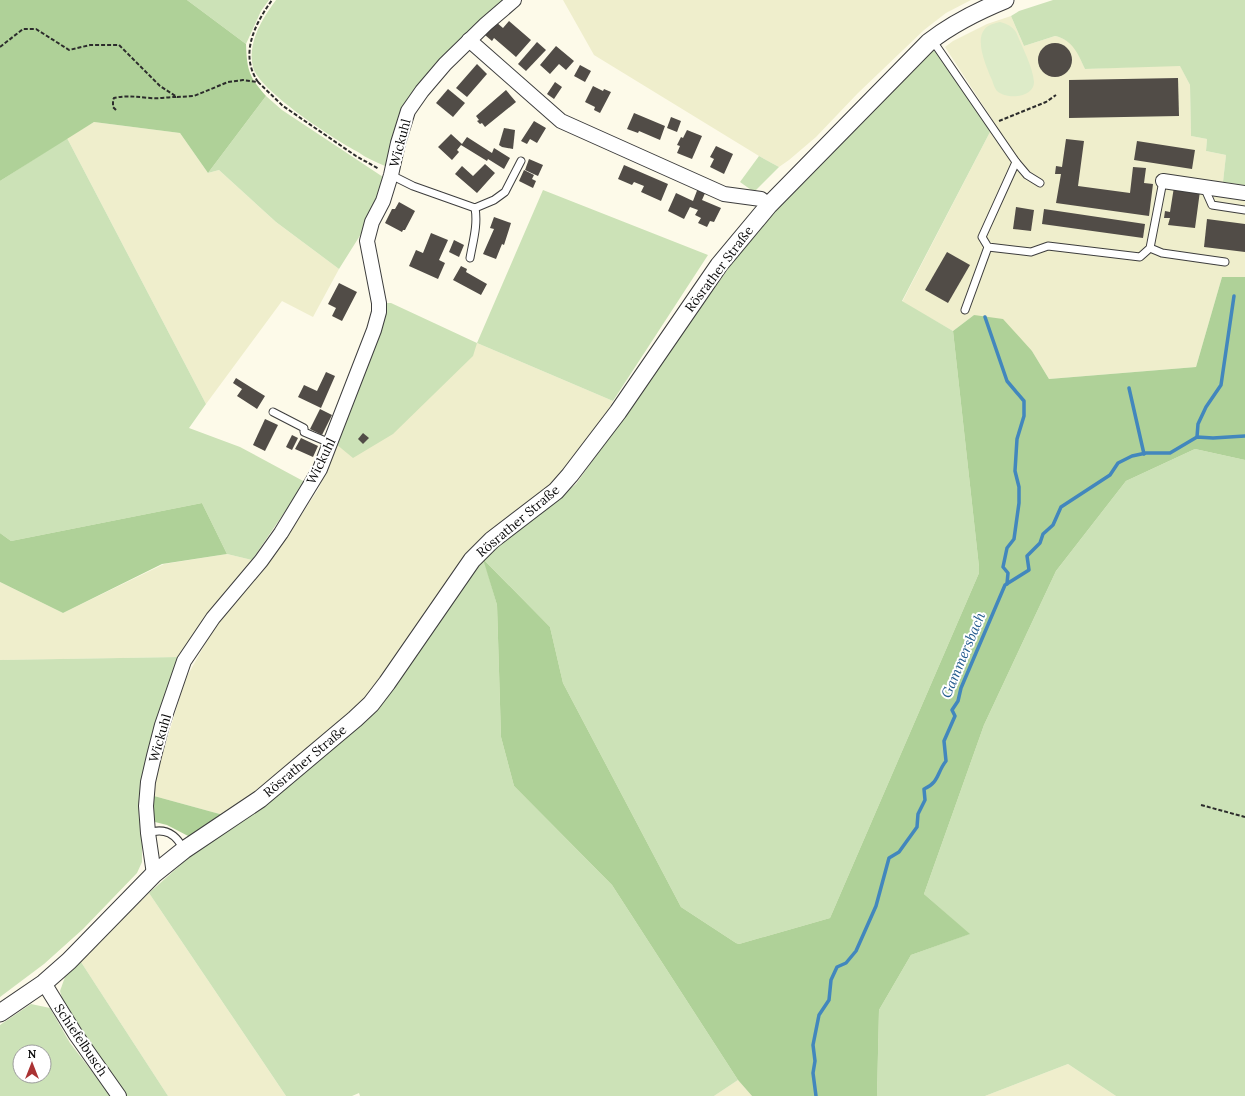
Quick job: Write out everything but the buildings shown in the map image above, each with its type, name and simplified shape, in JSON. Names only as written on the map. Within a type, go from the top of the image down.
[{"type":"street","name":"Wickuhl","points":[[154,874],[146,806],[148,782],[162,725],[184,661],[214,618],[261,561],[281,533],[320,469],[374,330],[379,312],[379,303],[367,241],[372,222],[383,201],[408,111],[422,91],[469,40],[514,0]]},
{"type":"street","name":"Rösrather Straße","points":[[0,1013],[44,983],[69,961],[154,874],[184,850],[260,799],[355,719],[370,704],[387,683],[472,560],[492,540],[556,491],[570,475],[618,412],[719,265],[768,205],[929,42],[947,28],[989,6],[1004,0]]},
{"type":"street","points":[[469,40],[561,121],[724,194],[761,199],[768,205]]},
{"type":"street","points":[[1163,181],[1245,193]]},
{"type":"street","name":"Schiefelbusch","points":[[44,983],[76,1035],[119,1096]]},
{"type":"lane","points":[[929,42],[937,47],[989,125],[1016,162],[1027,174],[1040,183]]},
{"type":"lane","points":[[391,175],[413,186],[475,208],[494,200],[505,192],[521,161]]},
{"type":"lane","points":[[988,247],[982,237],[1016,162]]},
{"type":"lane","points":[[988,247],[1031,252],[1048,246],[1140,257],[1150,248],[1163,181]]},
{"type":"lane","points":[[1204,187],[1212,205],[1245,210]]},
{"type":"lane","points":[[470,258],[476,231],[477,218],[475,208]]},
{"type":"lane","points":[[965,310],[988,247]]},
{"type":"lane","points":[[1150,248],[1162,253],[1225,262]]},
{"type":"lane","points":[[272,412],[304,428],[304,432],[330,443]]},
{"type":"lane","points":[[148,833],[154,831],[164,831],[170,833],[176,837],[184,850]]},
{"type":"path","points":[[272,0],[263,13],[251,39],[249,60],[254,77],[283,106],[356,156],[391,175]]},
{"type":"path","points":[[0,47],[23,29],[36,29],[69,50],[90,45],[120,45],[160,86],[177,97]]},
{"type":"path","points":[[116,110],[113,100],[114,98],[120,96],[151,98],[194,96],[228,82],[243,80],[258,82]]},
{"type":"path","points":[[989,125],[1046,102],[1056,95]]},
{"type":"path","points":[[1201,805],[1245,817]]},
{"type":"green space","points":[[0,0],[187,0],[246,44],[250,73],[256,84],[266,96],[208,173],[180,133],[94,122],[0,181]]},
{"type":"green space","points":[[187,0],[269,0],[261,11],[246,44]]},
{"type":"green space","points":[[276,0],[507,0],[405,110],[385,166],[364,156],[316,126],[282,101],[258,77],[253,67],[252,58],[254,40],[261,23]]},
{"type":"green space","points":[[563,0],[971,0],[946,13],[924,30],[858,93],[816,137],[779,167],[594,55]]},
{"type":"green space","points":[[1053,0],[1245,0],[1245,185],[1223,182],[1226,155],[1206,151],[1207,139],[1191,136],[1190,85],[1180,66],[1085,69],[1071,44],[1061,38],[1055,36],[1024,46],[1011,16],[1019,11]]},
{"type":"green space","points":[[1011,16],[1024,46],[1055,36],[1059,37],[1070,42],[1076,49],[1085,69],[1180,65],[1190,85],[1191,136],[1207,139],[1206,151],[1226,155],[1223,182],[1245,185],[1245,277],[1222,277],[1196,367],[1049,379],[1032,351],[974,315],[953,331],[902,302],[990,132],[989,120],[992,119],[945,47],[953,41],[987,24]]},
{"type":"green space","points":[[1000,22],[1013,28],[1016,32],[1033,76],[1033,87],[1030,91],[1019,96],[1007,96],[997,91],[981,48],[984,30],[987,27]]},
{"type":"green space","points":[[937,47],[982,114],[990,132],[902,301],[953,331],[979,573],[830,918],[739,944],[681,907],[563,683],[550,627],[484,560],[497,605],[501,737],[514,786],[612,885],[738,1080],[714,1096],[360,1096],[359,1093],[352,1096],[286,1096],[149,893],[204,844],[383,699],[483,559],[576,484],[752,235],[875,104]]},
{"type":"green space","points":[[266,96],[282,110],[383,177],[383,183],[361,234],[339,269],[276,222],[219,170],[208,173]]},
{"type":"green space","points":[[94,122],[180,133],[208,173],[219,170],[276,222],[339,269],[313,317],[282,301],[206,404],[67,138]]},
{"type":"green space","points":[[67,138],[206,404],[189,428],[240,447],[305,482],[252,560],[227,554],[202,503],[11,541],[0,533],[0,181]]},
{"type":"green space","points":[[759,156],[779,167],[754,192],[740,182]]},
{"type":"green space","points":[[543,190],[708,255],[613,401],[477,343]]},
{"type":"green space","points":[[1222,277],[1245,277],[1245,460],[1195,449],[1126,481],[1056,571],[984,725],[924,894],[970,934],[911,955],[879,1010],[877,1096],[752,1096],[738,1080],[612,885],[514,786],[501,737],[497,605],[483,559],[550,627],[563,683],[681,907],[739,944],[830,918],[979,573],[953,331],[974,315],[1003,319],[1032,351],[1049,379],[1196,367]]},
{"type":"green space","points":[[384,303],[391,303],[477,343],[473,356],[393,434],[353,458],[336,444],[380,335]]},
{"type":"green space","points":[[477,343],[613,401],[594,436],[555,485],[512,518],[364,706],[227,816],[154,796],[157,773],[185,680],[218,621],[264,570],[319,488],[336,444]]},
{"type":"green space","points":[[1195,449],[1245,460],[1245,1096],[1116,1096],[1068,1064],[985,1096],[877,1096],[879,1010],[911,955],[969,934],[924,894],[984,725],[1056,571],[1126,481]]},
{"type":"green space","points":[[202,503],[227,554],[162,564],[63,613],[0,582],[0,533],[11,541]]},
{"type":"green space","points":[[227,554],[252,560],[206,615],[180,657],[0,660],[0,582],[63,613],[164,564]]},
{"type":"green space","points":[[180,657],[142,835],[142,862],[137,873],[83,929],[44,964],[0,997],[0,660]]},
{"type":"green space","points":[[154,796],[227,816],[192,838],[167,825],[151,821]]},
{"type":"green space","points":[[149,893],[286,1096],[168,1096],[81,962]]},
{"type":"green space","points":[[81,962],[168,1096],[126,1096],[65,1008],[60,991],[65,977]]},
{"type":"green space","points":[[31,1004],[50,1008],[70,1043],[111,1096],[0,1096],[0,1025]]},
{"type":"green space","points":[[1068,1064],[1116,1096],[985,1096]]},
{"type":"green space","points":[[738,1080],[752,1096],[714,1096]]},
{"type":"waterway","points":[[1197,437],[1198,424],[1206,407],[1221,385],[1234,296]]},
{"type":"waterway","points":[[985,317],[1007,381],[1024,401],[1024,416],[1017,439],[1015,471],[1019,487],[1019,503],[1014,539],[1007,548],[1003,567],[1008,573],[1007,584]]},
{"type":"waterway","points":[[1129,388],[1144,454]]},
{"type":"waterway","name":"Gammersbach","points":[[816,1096],[813,1073],[815,1061],[813,1045],[819,1015],[829,1000],[831,980],[837,967],[846,963],[856,951],[876,906],[889,858],[899,852],[917,827],[918,814],[925,800],[924,789],[932,784],[946,761],[944,741],[955,716],[952,710],[958,701],[961,688],[1005,585],[1029,570],[1027,556],[1040,543],[1043,534],[1053,525],[1061,507],[1110,475],[1118,463],[1132,456],[1146,453],[1170,453],[1197,437],[1213,438],[1245,436]]}]
